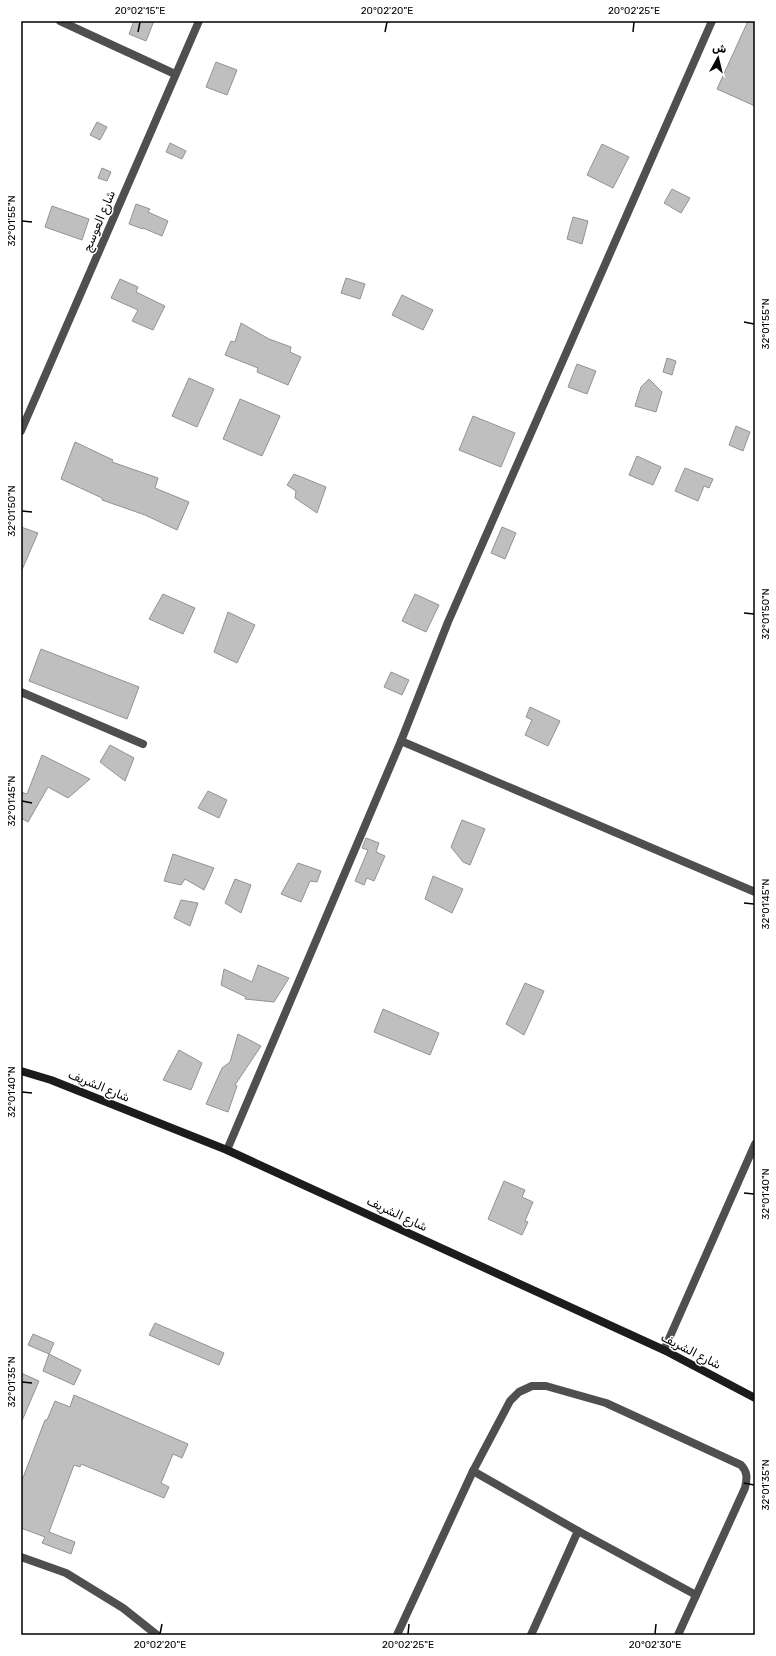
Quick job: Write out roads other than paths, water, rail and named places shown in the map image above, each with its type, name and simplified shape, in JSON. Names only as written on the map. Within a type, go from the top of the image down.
[{"type":"main road","name":"شارع الشريف","points":[[21,1071],[51,1080],[227,1150],[664,1350],[755,1398]]},
{"type":"street","points":[[60,21],[175,74]]},
{"type":"street","name":"شارع العوسج","points":[[21,431],[199,21]]},
{"type":"street","points":[[227,1150],[401,741],[448,622],[712,21]]},
{"type":"street","points":[[21,692],[144,744]]},
{"type":"street","points":[[401,741],[755,892]]},
{"type":"street","points":[[664,1350],[755,1144]]},
{"type":"street","points":[[397,1635],[473,1471],[510,1401],[519,1392],[532,1386],[546,1386],[606,1403],[741,1465],[745,1469],[747,1478],[745,1488],[678,1635]]},
{"type":"street","points":[[473,1471],[578,1531],[696,1595]]},
{"type":"street","points":[[531,1635],[578,1531]]},
{"type":"street","points":[[21,1557],[66,1573],[123,1608],[157,1635]]}]
